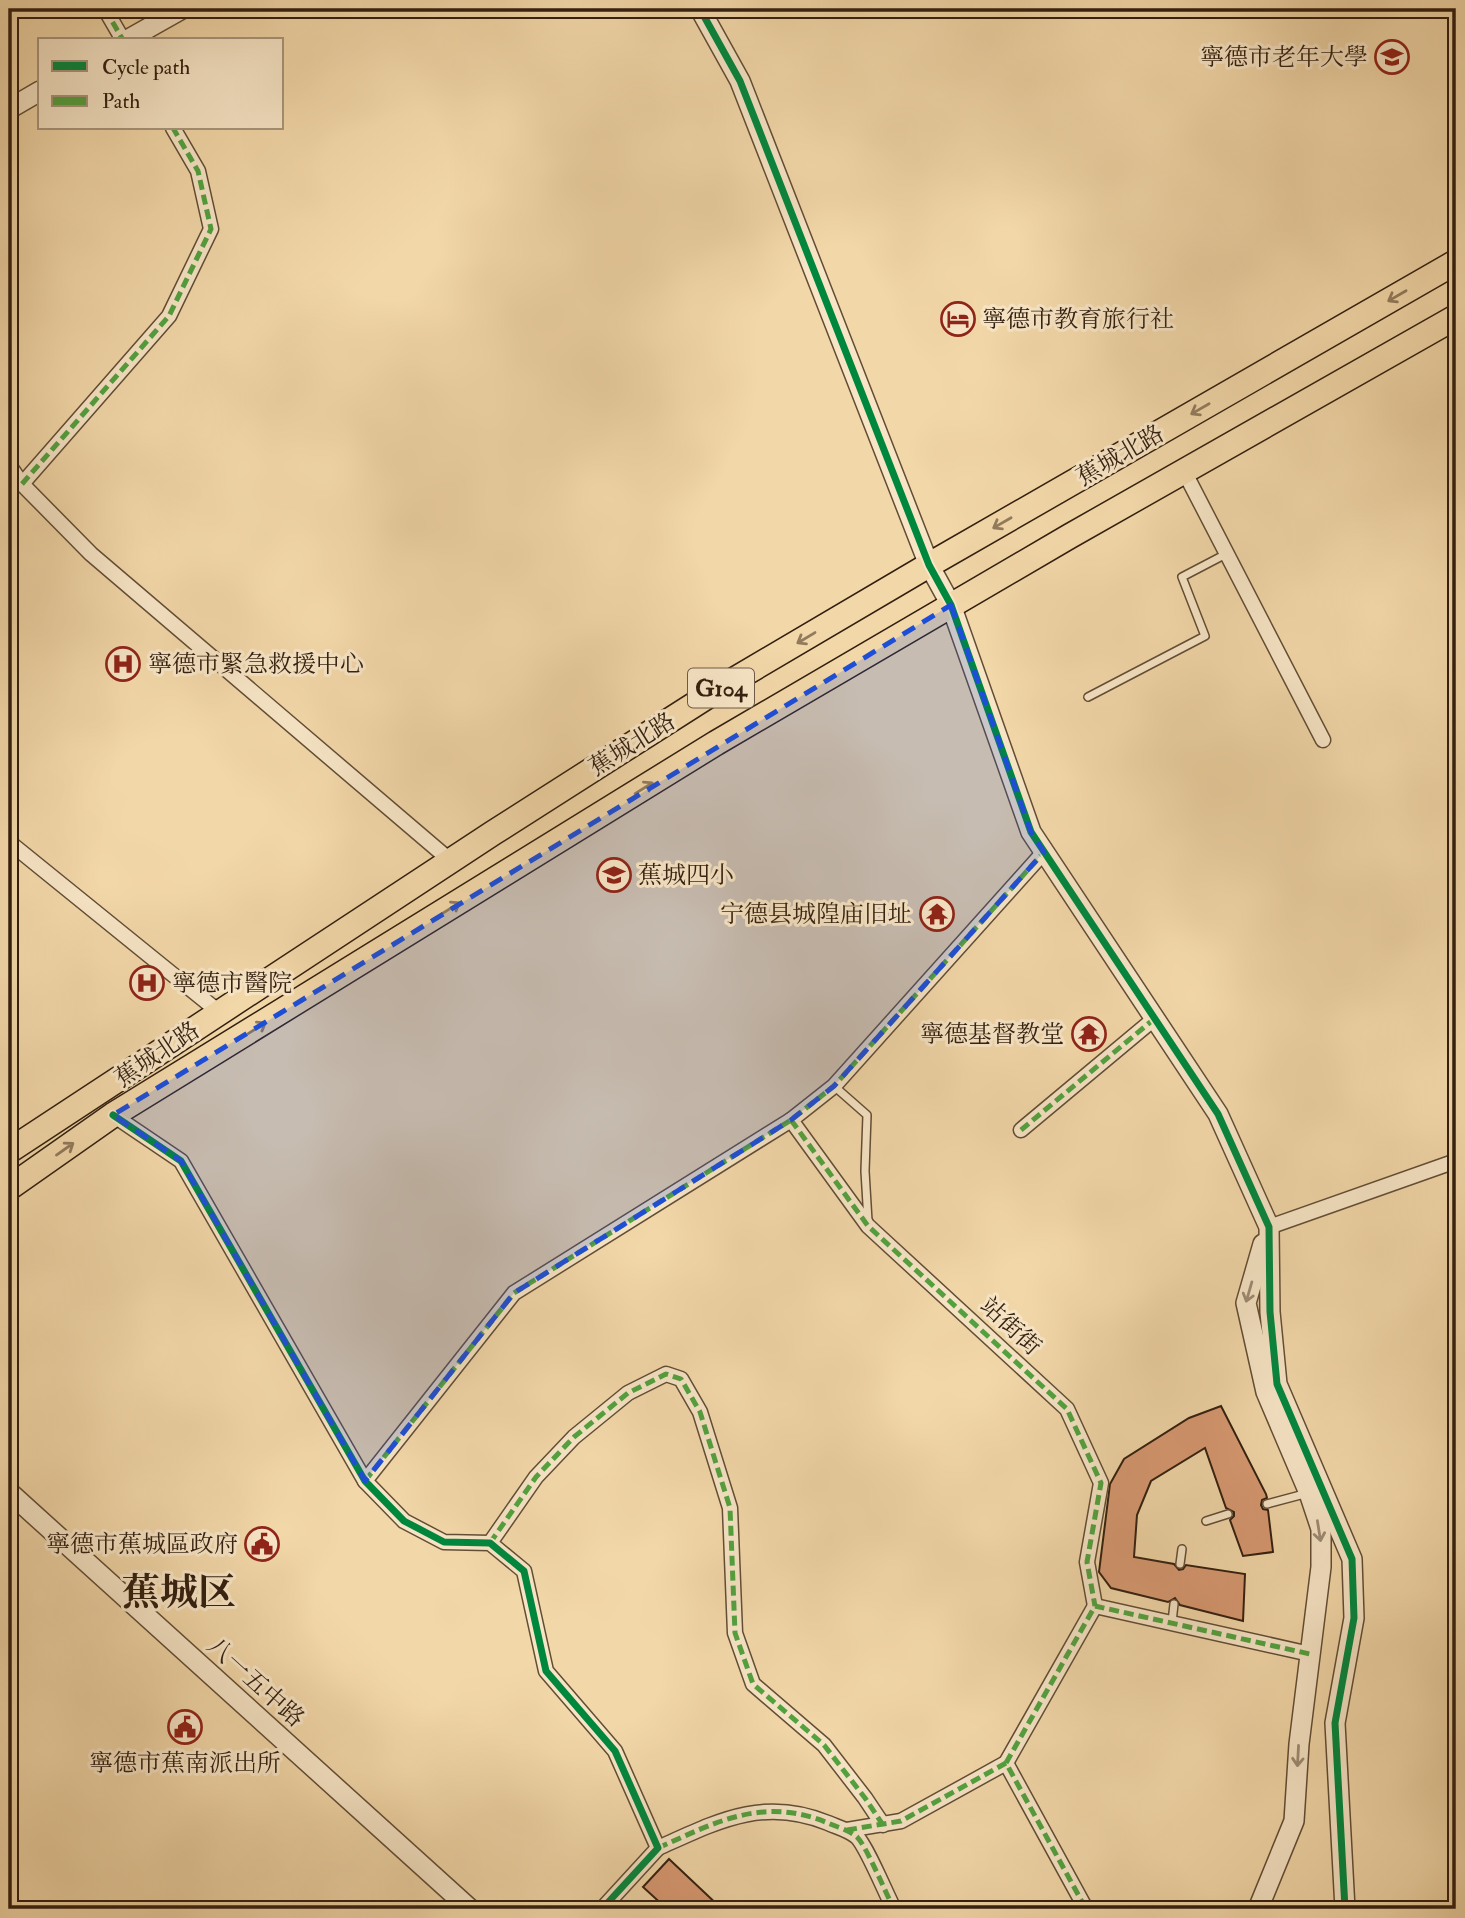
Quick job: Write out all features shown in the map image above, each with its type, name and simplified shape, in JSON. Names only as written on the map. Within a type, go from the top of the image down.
[{"type":"highway","name":"蕉城北路","points":[[9,1151],[505,825],[722,687],[1456,262]]},
{"type":"highway","name":"蕉城北路","points":[[9,1188],[113,1115],[716,743],[951,605],[1456,317]]},
{"type":"street","points":[[105,9],[124,38]]},
{"type":"street","points":[[129,38],[181,9]]},
{"type":"street","points":[[700,9],[740,81],[929,565],[951,605],[1031,832],[1218,1114],[1269,1227],[1270,1312],[1277,1384],[1352,1559],[1354,1618],[1335,1723],[1345,1909]]},
{"type":"street","points":[[9,109],[38,92]]},
{"type":"street","points":[[22,484],[169,316],[211,229],[198,171],[174,130]]},
{"type":"street","points":[[9,465],[22,484],[92,554],[452,862]]},
{"type":"street","points":[[1184,471],[1323,740]]},
{"type":"street","points":[[9,842],[219,1012]]},
{"type":"street","points":[[365,1481],[514,1293],[791,1120],[834,1086],[1044,852]]},
{"type":"street","points":[[1021,1130],[1154,1019]]},
{"type":"street","points":[[113,1115],[181,1161],[365,1481],[404,1521],[444,1542],[490,1543],[524,1570],[546,1671],[615,1751],[658,1848]]},
{"type":"street","name":"站街街","points":[[791,1120],[868,1226],[1067,1409],[1101,1483],[1087,1562],[1095,1606]]},
{"type":"street","points":[[1269,1227],[1456,1161]]},
{"type":"street","points":[[1258,1909],[1294,1821],[1298,1744],[1321,1567],[1321,1530],[1309,1493],[1266,1392],[1245,1303],[1269,1227]]},
{"type":"street","points":[[490,1543],[536,1477],[575,1437],[628,1393],[666,1374],[681,1379],[700,1412],[730,1508],[735,1633],[753,1684],[824,1745],[883,1825]]},
{"type":"street","name":"八一五中路","points":[[9,1492],[470,1909]]},
{"type":"street","points":[[847,1830],[901,1821],[1006,1763],[1095,1606],[1310,1654]]},
{"type":"street","points":[[1006,1763],[1086,1909]]},
{"type":"street","points":[[602,1909],[658,1848],[730,1817],[774,1810],[817,1818],[847,1830],[858,1838],[894,1909]]},
{"type":"lane","points":[[1088,697],[1205,636],[1182,577],[1227,554]]},
{"type":"lane","points":[[834,1086],[867,1115],[865,1171],[868,1226]]},
{"type":"lane","points":[[1267,1504],[1309,1493]]},
{"type":"lane","points":[[1206,1521],[1228,1514]]},
{"type":"lane","points":[[1180,1564],[1182,1549]]},
{"type":"lane","points":[[1172,1623],[1174,1604]]},
{"type":"highlighted area","points":[[951,605],[1031,832],[1044,852],[834,1086],[791,1120],[514,1293],[365,1481],[181,1161],[113,1115]]},
{"type":"building","points":[[1221,1406],[1266,1494],[1267,1498],[1262,1500],[1261,1505],[1268,1510],[1273,1552],[1243,1556],[1230,1520],[1234,1512],[1226,1508],[1205,1448],[1151,1481],[1137,1515],[1134,1557],[1174,1564],[1179,1570],[1186,1565],[1245,1574],[1243,1621],[1180,1605],[1175,1598],[1168,1602],[1111,1588],[1099,1572],[1110,1484],[1124,1459],[1189,1418]]},
{"type":"building","points":[[669,1859],[722,1909],[667,1909],[643,1887]]},
{"type":"marked path","points":[[105,9],[122,38]]},
{"type":"marked path","points":[[22,484],[169,316],[211,229],[198,171],[174,130]]},
{"type":"marked path","points":[[365,1481],[514,1293],[791,1120],[834,1086],[1044,852]]},
{"type":"marked path","points":[[1021,1130],[1154,1019]]},
{"type":"marked path","points":[[791,1120],[868,1226],[1067,1409],[1101,1483],[1087,1562],[1095,1606]]},
{"type":"marked path","points":[[490,1543],[536,1477],[574,1437],[628,1393],[666,1374],[681,1379],[700,1412],[730,1508],[735,1633],[753,1684],[824,1745],[883,1825]]},
{"type":"marked path","points":[[1006,1763],[1095,1606],[1310,1654]]},
{"type":"marked path","points":[[847,1830],[901,1821],[1006,1763],[1086,1909]]},
{"type":"marked path","points":[[658,1848],[700,1829],[740,1816],[761,1812],[804,1815],[857,1837],[894,1909]]},
{"type":"cycle path","points":[[700,9],[740,81],[929,565],[951,605],[1031,832],[1218,1114],[1269,1227],[1270,1312],[1277,1384],[1352,1559],[1354,1618],[1335,1723],[1345,1909]]},
{"type":"cycle path","points":[[113,1115],[181,1161],[365,1481],[404,1521],[444,1542],[490,1543],[524,1571],[546,1671],[615,1751],[658,1848],[602,1909]]},
{"type":"place","name":"寧德市老年大學","points":[[1392,57]]},
{"type":"place","name":"寧德市教育旅行社","points":[[958,319]]},
{"type":"place","name":"寧德市緊急救援中心","points":[[123,664]]},
{"type":"place","name":"蕉城四小","points":[[614,875]]},
{"type":"place","name":"宁德县城隍庙旧址","points":[[937,914]]},
{"type":"place","name":"寧德市醫院","points":[[147,983]]},
{"type":"place","name":"寧德基督教堂","points":[[1089,1034]]},
{"type":"place","name":"寧德市蕉城區政府","points":[[262,1544]]},
{"type":"place","name":"寧德市蕉南派出所","points":[[185,1727]]},
{"type":"district","name":"蕉城区","points":[[179,1592]]}]
